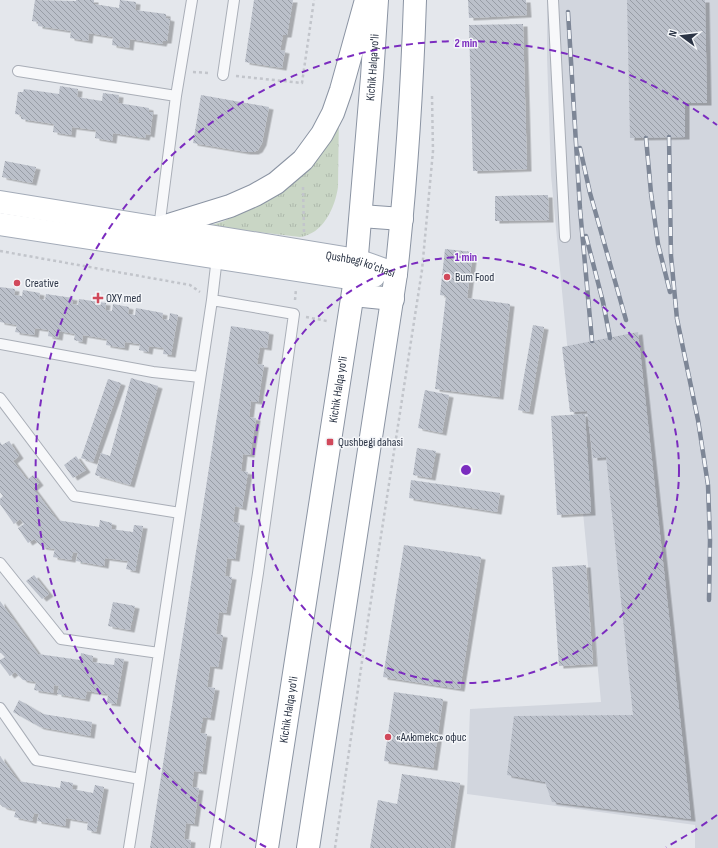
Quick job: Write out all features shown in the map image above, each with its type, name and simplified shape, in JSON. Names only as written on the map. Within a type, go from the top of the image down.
[{"type":"main road","points":[[159,228],[230,206],[255,195],[276,183],[303,160],[322,134],[333,114],[345,78],[366,0]]},
{"type":"main road","name":"Kichik Halqa yo'li","points":[[267,848],[355,278],[377,0]]},
{"type":"main road","points":[[308,848],[393,300],[402,219],[413,61],[415,0]]},
{"type":"main road","name":"Qushbegi ko'chasi","points":[[0,202],[159,228],[355,278]]},
{"type":"main road","points":[[361,216],[402,219]]},
{"type":"main road","name":"Qushbegi ko'chasi","points":[[0,224],[355,278],[396,274]]},
{"type":"main road","points":[[355,278],[393,300]]},
{"type":"lane","points":[[159,228],[176,96],[192,0]]},
{"type":"lane","points":[[223,75],[234,0]]},
{"type":"lane","points":[[553,0],[565,236]]},
{"type":"lane","points":[[18,71],[176,96]]},
{"type":"lane","points":[[129,848],[212,300],[217,257]]},
{"type":"lane","points":[[212,300],[294,314],[258,573],[215,848]]},
{"type":"lane","points":[[0,344],[154,372],[200,378]]},
{"type":"lane","points":[[0,398],[74,496],[180,513]]},
{"type":"lane","points":[[0,563],[61,639],[159,653]]},
{"type":"lane","points":[[0,708],[36,760],[140,779]]},
{"type":"path","points":[[180,70],[302,83],[314,0]]},
{"type":"path","points":[[303,185],[304,237]]},
{"type":"path","points":[[0,251],[190,285],[212,300]]},
{"type":"path","points":[[296,287],[294,314],[326,321]]},
{"type":"shaded area","points":[[547,0],[718,0],[718,848],[695,848],[695,825],[467,794],[470,709],[601,702],[551,175],[547,57]]},
{"type":"green space","points":[[339,109],[338,187],[331,211],[315,231],[300,237],[209,226],[224,221],[257,205]]},
{"type":"building","points":[[35,0],[94,0],[94,4],[119,8],[120,0],[136,2],[135,10],[166,14],[166,18],[170,19],[167,41],[163,41],[162,44],[130,39],[129,48],[112,45],[113,37],[89,33],[88,41],[70,38],[71,31],[38,26],[38,22],[32,21]]},
{"type":"building","points":[[254,0],[293,0],[287,35],[283,35],[280,50],[285,51],[282,68],[245,62]]},
{"type":"building","points":[[468,0],[526,0],[527,15],[469,18]]},
{"type":"building","points":[[627,0],[705,0],[707,103],[685,103],[685,137],[630,138]]},
{"type":"building","points":[[523,24],[527,169],[473,171],[469,25]]},
{"type":"building","points":[[60,86],[78,89],[77,97],[102,101],[103,93],[119,95],[118,103],[149,108],[149,112],[153,112],[150,135],[146,134],[145,138],[113,133],[112,141],[95,138],[96,130],[72,127],[71,135],[53,132],[54,124],[21,119],[21,115],[15,114],[18,92],[23,92],[24,89],[59,94]]},
{"type":"building","points":[[201,95],[269,107],[262,143],[258,150],[254,152],[246,152],[193,143]]},
{"type":"building","points":[[5,161],[36,167],[32,183],[2,177]]},
{"type":"building","points":[[548,195],[549,220],[495,221],[495,196]]},
{"type":"building","points":[[445,249],[473,252],[467,298],[510,304],[499,397],[435,389],[446,296],[440,295]]},
{"type":"building","points":[[0,287],[15,289],[14,295],[22,296],[23,290],[40,293],[39,299],[45,300],[46,294],[73,298],[72,304],[78,305],[79,299],[106,303],[105,310],[112,311],[113,304],[129,307],[128,314],[135,315],[136,308],[163,313],[162,319],[169,320],[170,313],[178,315],[171,355],[163,354],[164,348],[149,346],[148,352],[139,350],[140,344],[125,342],[124,348],[106,345],[107,339],[83,335],[82,342],[74,340],[75,334],[59,331],[58,338],[48,336],[49,330],[35,328],[34,335],[15,332],[17,325],[0,322]]},
{"type":"building","points":[[533,325],[544,327],[529,412],[518,410]]},
{"type":"building","points":[[231,326],[269,332],[267,348],[260,347],[257,364],[264,365],[258,402],[251,401],[249,417],[256,418],[250,455],[243,454],[241,471],[248,472],[242,508],[235,506],[233,522],[240,523],[235,559],[227,558],[225,576],[232,577],[226,613],[219,612],[216,634],[223,635],[218,667],[210,666],[207,687],[215,688],[210,718],[203,717],[200,733],[207,734],[202,772],[194,771],[192,787],[199,788],[194,824],[186,823],[184,839],[191,840],[190,848],[150,848]]},
{"type":"building","points":[[638,332],[691,819],[552,802],[545,782],[507,775],[514,716],[633,715],[606,457],[593,458],[587,411],[570,412],[562,347]]},
{"type":"building","points":[[131,378],[158,386],[130,485],[95,475],[101,453],[110,456]]},
{"type":"building","points":[[108,379],[121,383],[93,462],[81,458]]},
{"type":"building","points":[[425,390],[449,395],[442,433],[418,428]]},
{"type":"building","points":[[585,414],[591,513],[557,515],[551,416]]},
{"type":"building","points":[[9,441],[19,456],[13,461],[27,480],[33,475],[39,483],[33,488],[57,520],[99,527],[100,520],[112,523],[111,529],[133,532],[134,525],[143,526],[135,571],[126,569],[128,561],[105,558],[104,566],[76,561],[78,553],[73,552],[71,560],[53,557],[55,549],[42,547],[34,539],[28,543],[18,528],[24,524],[20,519],[14,524],[0,504],[0,499],[3,496],[0,492],[0,442],[2,445]]},
{"type":"building","points":[[417,448],[436,451],[431,478],[413,475]]},
{"type":"building","points":[[76,456],[86,470],[73,478],[64,465]]},
{"type":"building","points":[[411,480],[500,493],[497,512],[409,498]]},
{"type":"building","points":[[404,545],[481,557],[460,689],[383,677]]},
{"type":"building","points":[[586,565],[593,664],[559,666],[552,567]]},
{"type":"building","points":[[34,575],[49,594],[42,599],[26,581]]},
{"type":"building","points":[[0,601],[38,654],[80,660],[81,653],[93,656],[92,662],[114,665],[115,658],[124,659],[116,704],[107,703],[108,694],[87,691],[85,699],[57,694],[59,686],[54,685],[53,693],[34,690],[36,682],[23,680],[15,672],[10,676],[0,663],[0,660],[5,657],[0,653]]},
{"type":"building","points":[[113,602],[135,606],[130,630],[108,626]]},
{"type":"building","points":[[394,692],[443,699],[433,768],[384,761]]},
{"type":"building","points":[[19,700],[43,714],[92,722],[90,736],[40,727],[13,712]]},
{"type":"building","points":[[0,756],[18,781],[60,788],[61,781],[73,783],[72,789],[93,793],[95,785],[104,787],[96,832],[87,830],[88,822],[66,818],[65,826],[37,821],[39,814],[34,813],[32,821],[14,817],[16,810],[3,807],[0,804]]},
{"type":"building","points":[[402,774],[460,783],[450,848],[370,848],[378,800],[397,804]]},
{"type":"railway","points":[[568,12],[580,209],[592,341]]},
{"type":"railway","points":[[669,137],[671,256],[677,319],[698,420],[708,485],[710,540],[709,600]]},
{"type":"railway","points":[[646,138],[651,193],[658,244],[670,292]]},
{"type":"railway","points":[[580,148],[590,193],[626,320]]},
{"type":"railway","points":[[586,236],[603,302],[610,338]]},
{"type":"place","name":"Bum Food","points":[[447,277]]},
{"type":"place","name":"Creative","points":[[17,283]]},
{"type":"place","name":"OXY med","points":[[98,298]]},
{"type":"place","name":"Qushbegi dahasi","points":[[330,442]]},
{"type":"place","name":"«Алютекс» офис","points":[[388,737]]}]
